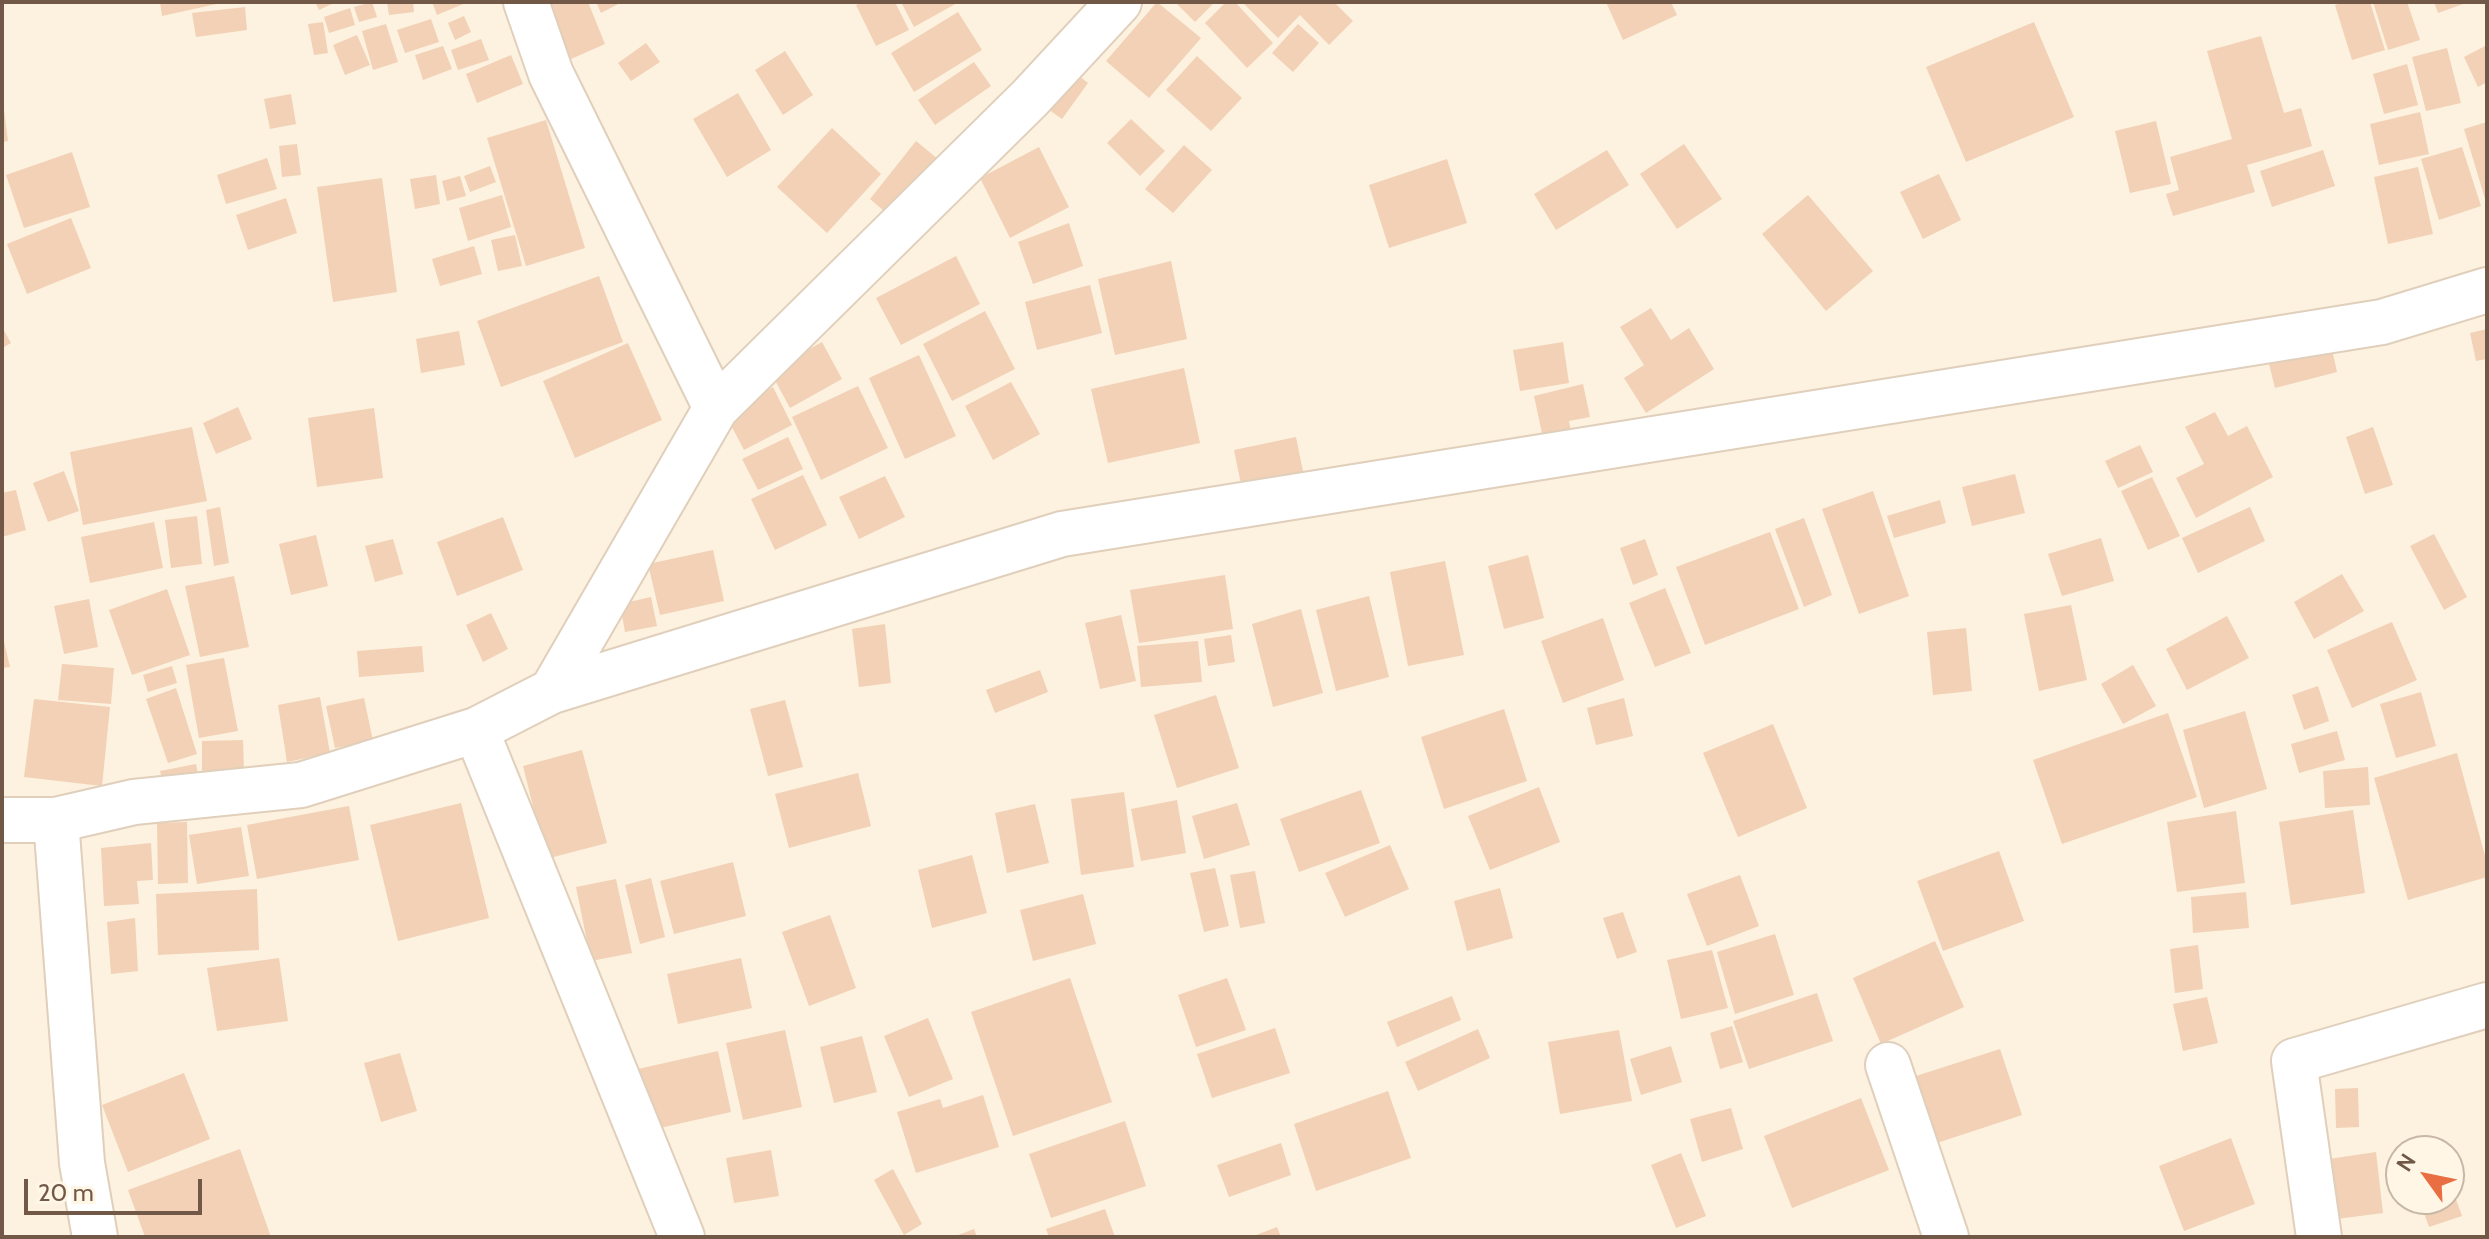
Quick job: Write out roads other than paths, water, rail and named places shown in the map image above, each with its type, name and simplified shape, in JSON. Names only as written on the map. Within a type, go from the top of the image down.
[{"type":"street","points":[[526,2],[551,74],[716,408]]},
{"type":"street","points":[[552,691],[716,408],[1030,98],[1119,2]]},
{"type":"street","points":[[2,820],[56,820],[134,802],[301,785],[476,730],[552,691],[1062,534],[2382,322],[2487,290]]},
{"type":"street","points":[[476,730],[682,1237]]},
{"type":"street","points":[[56,820],[82,1163],[95,1237]]},
{"type":"street","points":[[2319,1237],[2294,1061],[2487,1005]]},
{"type":"street","points":[[1888,1065],[1946,1237]]}]
